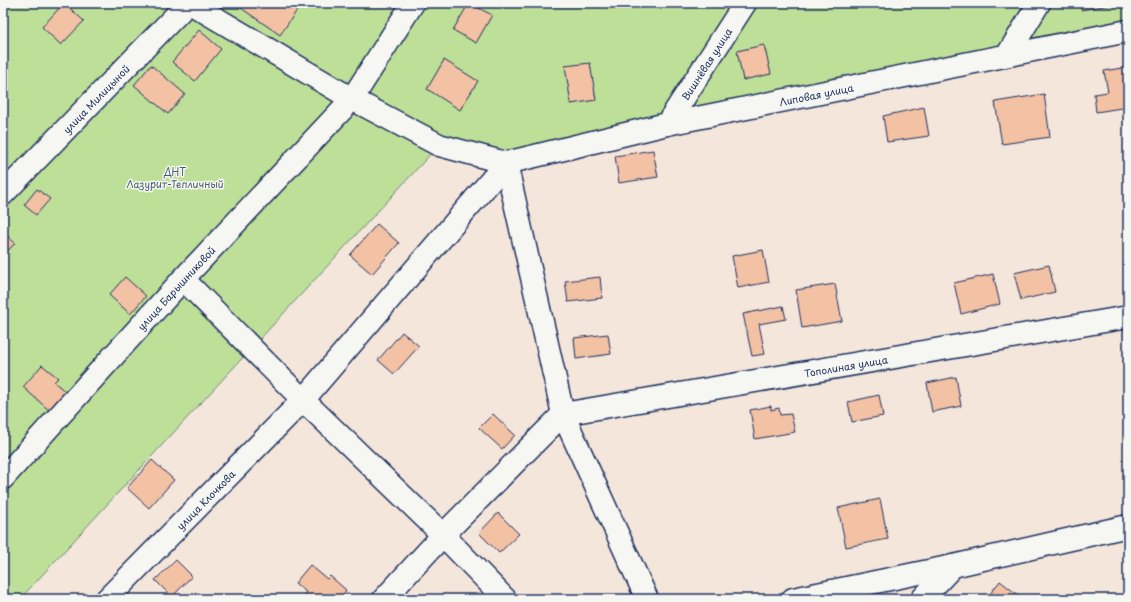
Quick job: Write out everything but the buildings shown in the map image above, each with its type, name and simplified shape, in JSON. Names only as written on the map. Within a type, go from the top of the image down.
[{"type":"street","points":[[189,3],[352,100],[439,145],[506,163],[563,414],[647,599]]},
{"type":"street","name":"улица Милицыной","points":[[3,194],[189,3]]},
{"type":"street","name":"улица Барышниковой","points":[[3,478],[183,279],[352,100],[413,3]]},
{"type":"street","name":"Вишнёвая улица","points":[[667,124],[745,3]]},
{"type":"street","points":[[1008,54],[1039,3]]},
{"type":"street","name":"Липовая улица","points":[[506,163],[667,124],[1128,31]]},
{"type":"street","name":"улица Клочкова","points":[[107,599],[303,400],[506,163]]},
{"type":"street","points":[[183,279],[303,400],[444,535],[505,599]]},
{"type":"street","name":"Тополиная улица","points":[[563,414],[1128,317]]},
{"type":"street","points":[[384,599],[444,535],[563,414]]},
{"type":"street","points":[[793,599],[953,566],[1128,526]]},
{"type":"street","points":[[922,599],[953,566]]},
{"type":"green space","name":"ДНТ Лазурит-Тепличный","points":[[3,3],[1128,3],[1128,33],[507,156],[439,145],[20,599],[3,599]]}]
